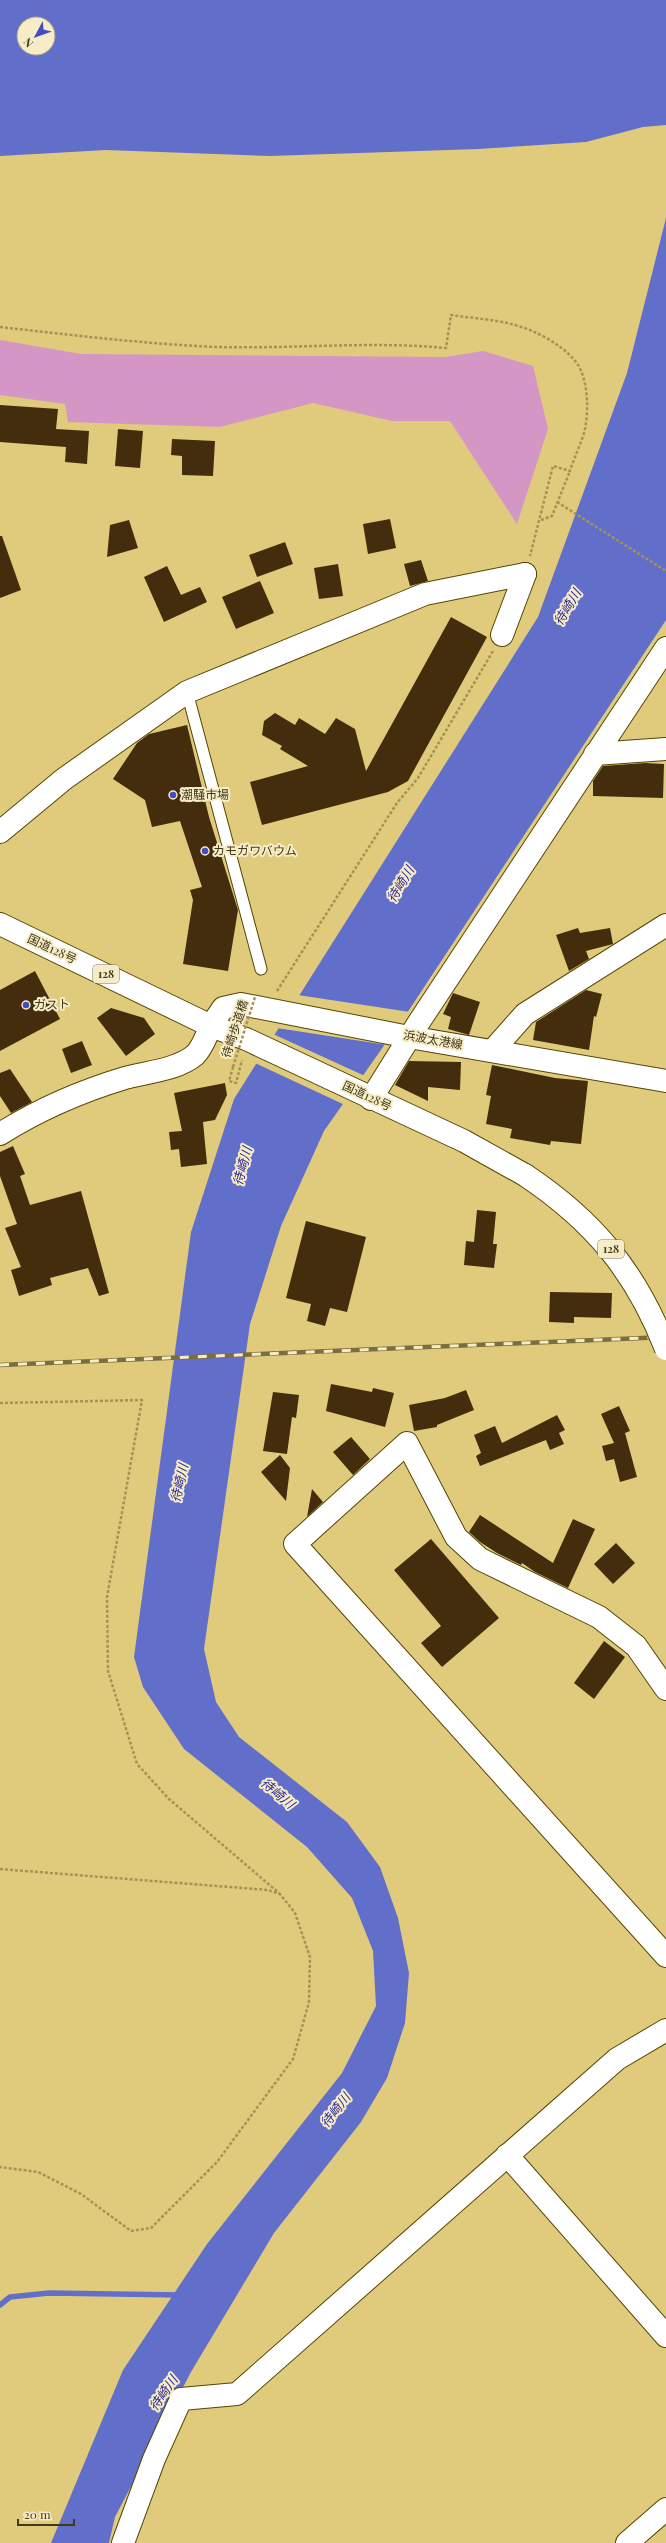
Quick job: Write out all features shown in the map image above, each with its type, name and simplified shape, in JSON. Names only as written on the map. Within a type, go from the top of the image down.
[{"type":"main road","points":[[502,635],[525,574]]},
{"type":"main road","points":[[0,832],[64,779],[188,692],[425,594],[525,574]]},
{"type":"main road","points":[[364,1095],[400,1034],[595,754],[666,648]]},
{"type":"main road","points":[[595,754],[666,749]]},
{"type":"main road","name":"国道128号","points":[[0,924],[211,1026],[245,1047],[364,1095],[464,1141],[525,1174],[578,1215],[614,1252],[641,1292],[666,1349]]},
{"type":"main road","points":[[493,1050],[525,1014],[666,925]]},
{"type":"main road","name":"浜波太港線","points":[[211,1026],[223,1008],[229,1005],[265,1000],[400,1034],[666,1081]]},
{"type":"main road","points":[[2,1130],[82,1093],[124,1078],[178,1064],[201,1047],[211,1026]]},
{"type":"main road","points":[[666,1689],[636,1646],[598,1617],[480,1559],[456,1537],[407,1443],[295,1544],[666,1956]]},
{"type":"main road","points":[[123,2543],[154,2459],[181,2399],[237,2394],[617,2059],[666,2030]]},
{"type":"main road","points":[[507,2155],[666,2336]]},
{"type":"main road","points":[[627,2543],[666,2509]]},
{"type":"lane","points":[[188,692],[261,969]]},
{"type":"path","points":[[0,327],[216,346],[337,347],[397,343],[446,348],[451,315],[511,324],[539,335],[564,350],[577,363],[584,382],[586,401],[584,432],[552,516],[541,520]]},
{"type":"path","points":[[525,574],[541,520],[553,466],[570,470]]},
{"type":"path","points":[[557,502],[666,571]]},
{"type":"path","name":"待崎歩道橋","points":[[245,1047],[236,1083],[229,1081],[233,1067],[265,1000],[397,804],[418,778],[502,635]]},
{"type":"path","points":[[0,1403],[142,1400],[107,1597],[108,1671],[137,1764],[169,1799],[280,1894],[295,1913],[310,1957],[309,2002],[293,2060],[217,2162],[178,2203],[151,2228],[131,2231],[82,2194],[38,2172],[0,2167]]},
{"type":"path","points":[[0,1869],[268,1890],[280,1894]]},
{"type":"shaded area","points":[[0,340],[81,354],[445,357],[483,351],[533,366],[548,429],[517,524],[450,421],[392,421],[313,403],[220,427],[68,422],[65,404],[0,395]]},
{"type":"water","points":[[0,0],[666,0],[666,125],[643,127],[586,142],[478,149],[270,156],[106,150],[0,156]]},
{"type":"water","name":"待崎川","points":[[666,218],[666,620],[409,1010],[324,1131],[281,1226],[250,1324],[204,1649],[216,1702],[239,1737],[347,1822],[380,1867],[398,1918],[409,1973],[405,2023],[387,2078],[361,2122],[274,2233],[191,2372],[115,2517],[109,2543],[51,2543],[123,2370],[207,2244],[342,2073],[376,2006],[373,1951],[352,1898],[307,1847],[184,1749],[143,1687],[134,1657],[191,1232],[234,1099],[538,617],[627,373]]},
{"type":"pier","points":[[298,995],[410,1012],[387,1045],[277,1028]]},
{"type":"pier","points":[[273,1034],[365,1076],[345,1105],[255,1063]]},
{"type":"building","points":[[0,405],[58,409],[56,429],[89,431],[87,464],[65,462],[66,447],[0,442]]},
{"type":"building","points":[[118,429],[143,431],[140,468],[115,466]]},
{"type":"building","points":[[172,439],[215,441],[213,476],[182,475],[182,456],[171,455]]},
{"type":"building","points":[[390,519],[396,548],[368,554],[363,524]]},
{"type":"building","points":[[129,520],[138,548],[107,557],[110,525]]},
{"type":"building","points":[[0,536],[2,536],[21,590],[0,598]]},
{"type":"building","points":[[285,542],[293,564],[257,577],[249,555]]},
{"type":"building","points":[[421,560],[428,581],[410,586],[404,564]]},
{"type":"building","points":[[338,564],[343,596],[319,599],[314,568]]},
{"type":"building","points":[[167,566],[181,595],[200,587],[207,602],[164,622],[144,577]]},
{"type":"building","points":[[260,581],[274,613],[236,629],[222,597]]},
{"type":"building","points":[[451,617],[487,637],[408,781],[388,792],[262,825],[250,782],[308,766],[280,749],[282,746],[262,735],[264,721],[275,713],[295,725],[299,718],[325,734],[336,718],[355,729],[366,771]]},
{"type":"building","points":[[187,725],[209,817],[238,910],[228,971],[183,964],[193,900],[190,890],[202,887],[180,821],[152,827],[145,800],[113,779],[137,743],[149,734]]},
{"type":"building","points":[[645,763],[664,764],[663,798],[593,796],[593,781],[603,766]]},
{"type":"building","points":[[578,928],[580,933],[610,928],[613,944],[586,951],[589,959],[569,971],[556,935]]},
{"type":"building","name":"ガスト","points":[[35,971],[60,1019],[0,1051],[0,990]]},
{"type":"building","points":[[586,990],[602,994],[596,1017],[594,1016],[589,1050],[533,1040],[536,1022]]},
{"type":"building","points":[[453,993],[480,1002],[469,1035],[448,1029],[451,1017],[443,1014]]},
{"type":"building","points":[[111,1008],[144,1018],[155,1034],[126,1056],[97,1018]]},
{"type":"building","points":[[82,1041],[92,1065],[71,1073],[62,1049]]},
{"type":"building","points":[[409,1061],[461,1062],[460,1090],[428,1087],[428,1101],[395,1085]]},
{"type":"building","points":[[492,1065],[555,1078],[588,1081],[581,1144],[551,1141],[550,1145],[510,1138],[512,1129],[486,1124],[491,1096],[486,1095]]},
{"type":"building","points":[[10,1069],[32,1102],[11,1113],[0,1096],[0,1073]]},
{"type":"building","points":[[225,1083],[227,1095],[215,1120],[203,1122],[207,1164],[181,1167],[179,1149],[171,1150],[169,1132],[182,1131],[174,1093]]},
{"type":"building","points":[[13,1146],[25,1174],[20,1176],[30,1205],[81,1191],[109,1293],[99,1296],[88,1268],[50,1278],[52,1285],[19,1296],[11,1270],[21,1267],[5,1228],[17,1224],[0,1176],[0,1152]]},
{"type":"building","points":[[477,1210],[496,1212],[493,1244],[497,1244],[494,1268],[464,1265],[466,1241],[474,1242]]},
{"type":"building","points":[[306,1221],[366,1237],[347,1312],[330,1308],[325,1326],[307,1321],[311,1304],[286,1298]]},
{"type":"building","points":[[550,1292],[612,1293],[611,1318],[574,1317],[574,1323],[549,1322]]},
{"type":"building","points":[[331,1384],[372,1392],[373,1388],[394,1393],[385,1427],[326,1411]]},
{"type":"building","points":[[466,1390],[474,1410],[437,1425],[437,1427],[414,1431],[409,1405],[445,1398]]},
{"type":"building","points":[[273,1392],[299,1395],[296,1418],[292,1417],[287,1454],[263,1451]]},
{"type":"building","points":[[619,1406],[630,1431],[625,1433],[637,1477],[620,1482],[614,1459],[606,1461],[602,1446],[614,1443],[601,1414]]},
{"type":"building","points":[[557,1415],[565,1430],[559,1433],[564,1444],[550,1450],[546,1440],[480,1466],[476,1456],[481,1453],[474,1435],[495,1426],[502,1443]]},
{"type":"building","points":[[351,1437],[370,1459],[353,1475],[333,1452]]},
{"type":"building","points":[[280,1455],[290,1468],[286,1501],[261,1472]]},
{"type":"building","points":[[312,1489],[323,1502],[307,1517]]},
{"type":"building","points":[[480,1515],[553,1563],[573,1519],[595,1529],[568,1588],[535,1572],[522,1563],[521,1565],[497,1553],[480,1542],[469,1532]]},
{"type":"building","points":[[431,1539],[499,1618],[442,1667],[421,1643],[441,1626],[394,1570]]},
{"type":"building","points":[[616,1543],[635,1563],[613,1584],[594,1564]]},
{"type":"building","points":[[604,1641],[625,1657],[594,1699],[574,1683]]},
{"type":"waterway","points":[[0,2305],[10,2297],[49,2293],[181,2295]]},
{"type":"railway","points":[[0,1365],[666,1337]]},
{"type":"place","name":"潮騒市場","points":[[173,795]]},
{"type":"place","name":"カモガワバウム","points":[[205,851]]},
{"type":"place","name":"ガスト","points":[[26,1005]]}]
